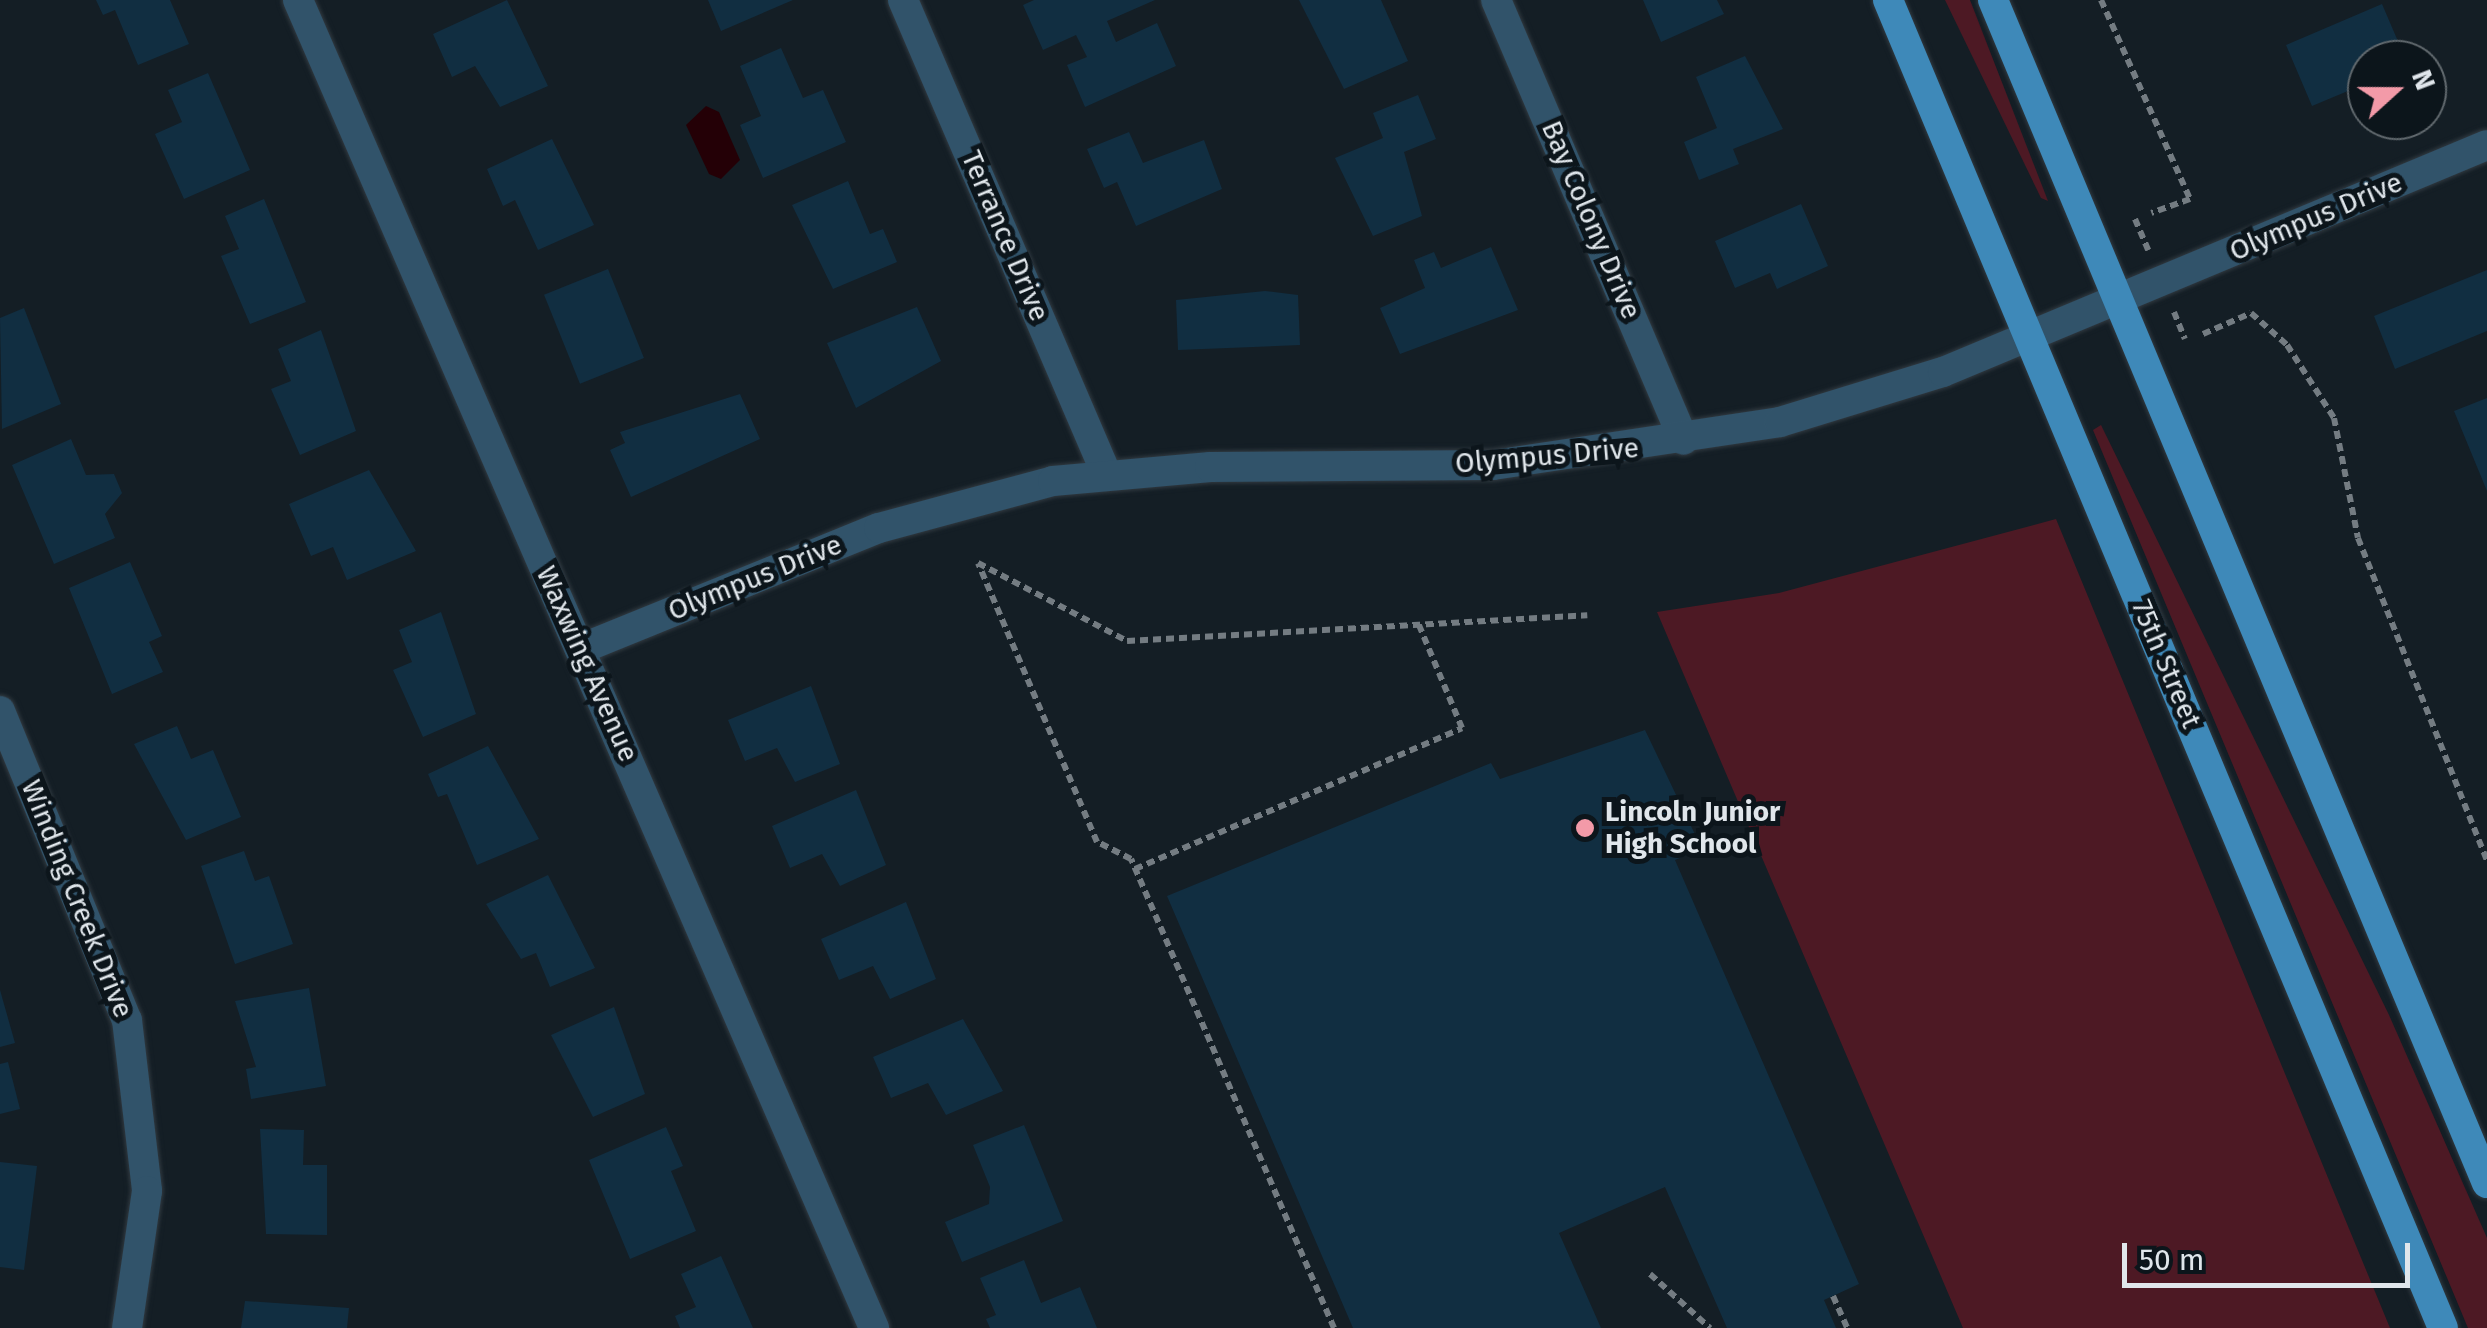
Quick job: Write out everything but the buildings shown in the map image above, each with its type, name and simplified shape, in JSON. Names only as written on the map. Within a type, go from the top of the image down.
[{"type":"main road","name":"75th Street","points":[[1888,0],[2443,1328]]},
{"type":"main road","points":[[1993,0],[2487,1183]]},
{"type":"street","name":"Waxwing Avenue","points":[[298,0],[583,648],[874,1328]]},
{"type":"street","name":"Terrance Drive","points":[[903,0],[1106,473]]},
{"type":"street","name":"Bay Colony Drive","points":[[1496,0],[1684,440]]},
{"type":"street","name":"Olympus Drive","points":[[583,648],[879,528],[1106,473],[1493,465],[1684,440],[1826,410],[2027,338],[2487,144]]},
{"type":"street","name":"Winding Creek Drive","points":[[0,711],[113,976],[140,1081],[146,1191],[127,1328]]},
{"type":"path","points":[[2102,0],[2190,199],[2151,213]]},
{"type":"path","points":[[2204,334],[2251,313],[2287,345],[2334,418],[2358,538],[2487,860]]},
{"type":"path","points":[[1334,1328],[1135,868],[1097,842],[978,563],[1127,641],[1587,615]]},
{"type":"path","points":[[1135,868],[1462,728],[1418,625]]},
{"type":"path","points":[[1650,1274],[1710,1328]]},
{"type":"path","points":[[1833,1296],[1846,1328]]},
{"type":"shaded area","points":[[1945,0],[1970,0],[2048,201],[2041,198]]},
{"type":"shaded area","points":[[706,106],[719,112],[740,160],[721,179],[709,174],[686,125]]},
{"type":"shaded area","points":[[2101,425],[2389,1015],[2487,1238],[2487,1328],[2468,1328],[2093,430]]},
{"type":"shaded area","points":[[2056,519],[2390,1328],[1963,1328],[1657,612],[1779,593]]},
{"type":"place","name":"Lincoln Junior High School","points":[[1585,828]]}]
